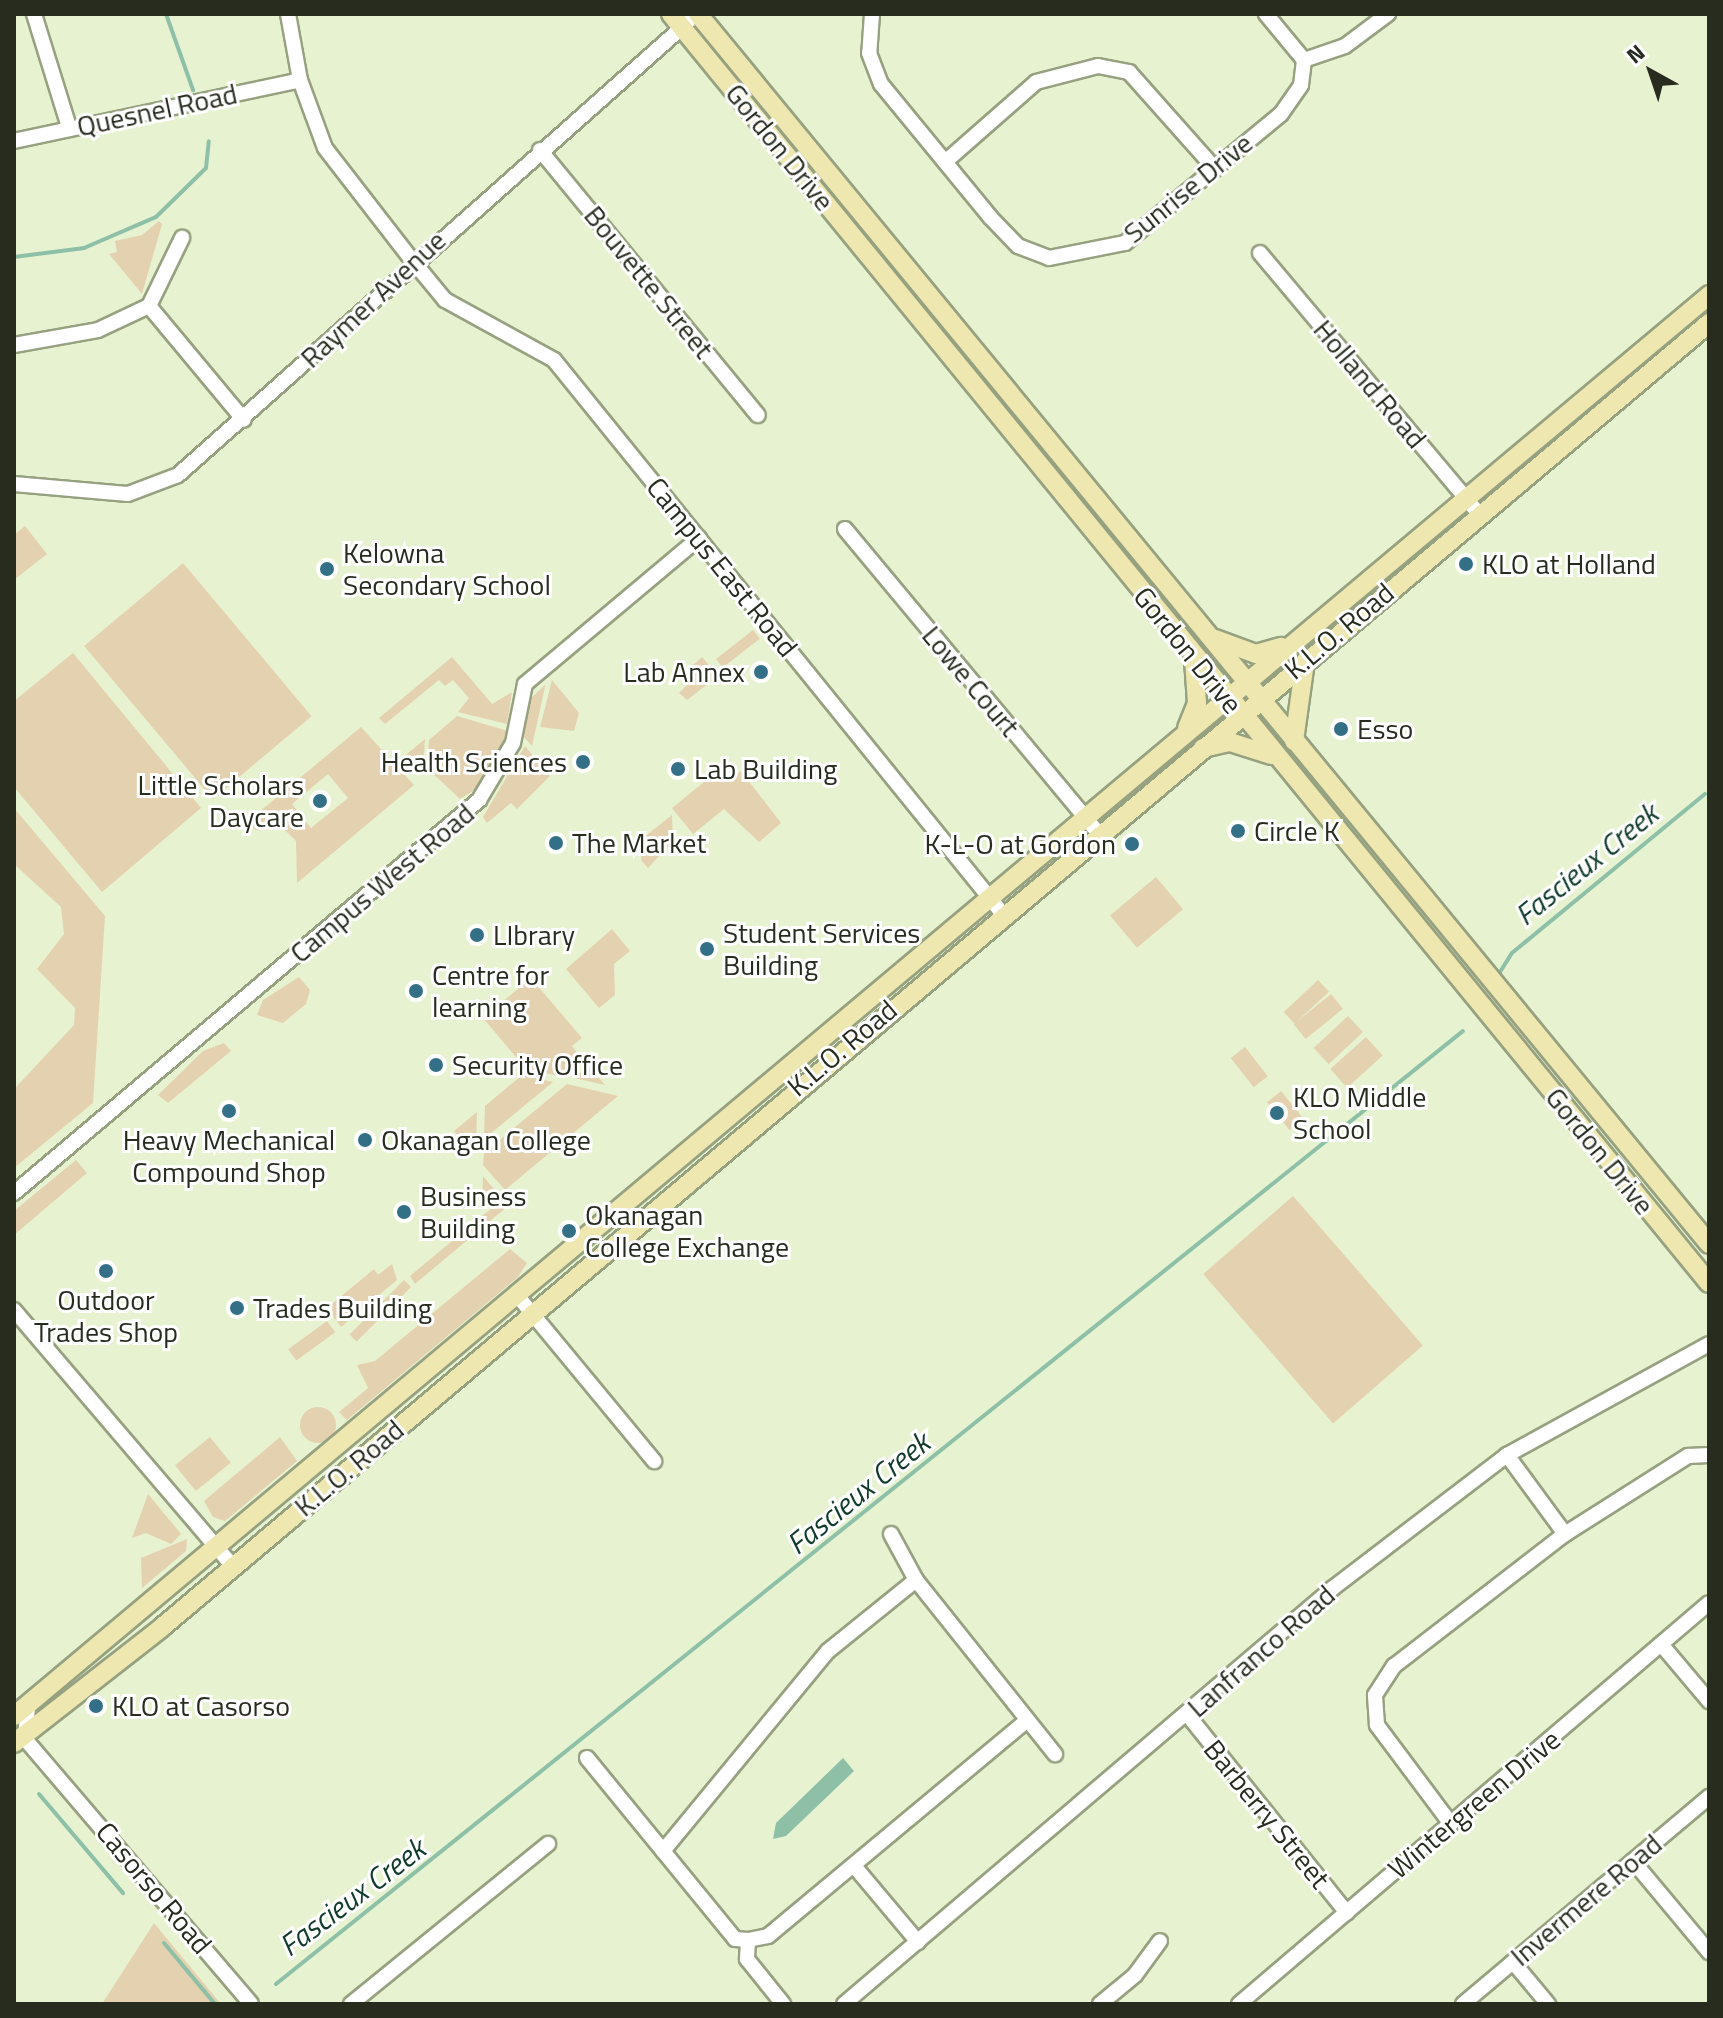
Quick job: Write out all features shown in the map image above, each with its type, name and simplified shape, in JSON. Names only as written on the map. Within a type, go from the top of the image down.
[{"type":"main road","name":"Gordon Drive","points":[[698,14],[1709,1244]]},
{"type":"main road","name":"Gordon Drive","points":[[676,21],[1193,657],[1709,1283]]},
{"type":"main road","name":"K.L.O. Road","points":[[21,1712],[988,895],[1709,295]]},
{"type":"main road","name":"K.L.O. Road","points":[[26,1737],[233,1566],[1002,913],[1709,323]]},
{"type":"main road","points":[[1206,633],[1256,654],[1291,643]]},
{"type":"main road","points":[[1186,730],[1197,703],[1193,657]]},
{"type":"main road","points":[[1294,741],[1306,659]]},
{"type":"main road","points":[[1197,750],[1230,742],[1275,757]]},
{"type":"street","points":[[34,14],[69,127]]},
{"type":"street","name":"Campus East Road","points":[[288,14],[300,80],[325,148],[412,260],[445,300],[554,360],[1002,913]]},
{"type":"street","name":"Raymer Avenue","points":[[14,484],[128,494],[178,475],[244,420],[412,260],[540,150],[676,21],[698,14]]},
{"type":"street","name":"Sunrise Drive","points":[[872,14],[869,53],[881,84],[1018,246],[1049,258],[1125,243],[1281,114],[1301,85],[1304,60]]},
{"type":"street","points":[[1266,14],[1304,60],[1345,46],[1388,14]]},
{"type":"street","points":[[945,162],[1036,82],[1098,66],[1129,72],[1215,169]]},
{"type":"street","name":"Quesnel Road","points":[[14,141],[300,80]]},
{"type":"street","name":"Bouvette Street","points":[[540,150],[758,415]]},
{"type":"street","points":[[14,345],[98,330],[149,306],[182,238]]},
{"type":"street","name":"Holland Road","points":[[1260,253],[1479,514]]},
{"type":"street","points":[[149,306],[244,420]]},
{"type":"street","name":"Lowe Court","points":[[845,529],[1098,833]]},
{"type":"street","name":"Campus West Road","points":[[14,1193],[479,800],[513,743],[525,684],[699,538]]},
{"type":"street","points":[[516,1294],[654,1461]]},
{"type":"street","points":[[14,1310],[233,1566]]},
{"type":"street","name":"Lanfranco Road","points":[[844,2004],[1333,1588],[1507,1455],[1709,1344]]},
{"type":"street","points":[[1507,1455],[1565,1534]]},
{"type":"street","points":[[1451,1824],[1377,1725],[1375,1695],[1394,1666],[1565,1534],[1688,1456],[1709,1455]]},
{"type":"street","points":[[891,1534],[916,1580],[1055,1754]]},
{"type":"street","points":[[663,1851],[828,1651],[916,1580]]},
{"type":"street","name":"Wintergreen Drive","points":[[1239,2004],[1709,1603]]},
{"type":"street","points":[[1661,1644],[1709,1701]]},
{"type":"street","points":[[21,1712],[26,1737]]},
{"type":"street","name":"Barberry Street","points":[[1187,1714],[1347,1913]]},
{"type":"street","points":[[587,1758],[735,1939],[748,1940],[768,1936],[855,1867],[1027,1720]]},
{"type":"street","name":"Casorso Road","points":[[26,1737],[251,2004]]},
{"type":"street","name":"Invermere Road","points":[[1463,2004],[1709,1797]]},
{"type":"street","points":[[351,2004],[548,1844]]},
{"type":"street","points":[[1633,1861],[1709,1952]]},
{"type":"street","points":[[855,1867],[918,1942]]},
{"type":"street","points":[[748,1940],[747,1959],[783,2004]]},
{"type":"street","points":[[1100,2004],[1135,1975],[1160,1941]]},
{"type":"street","points":[[1513,1962],[1548,2004]]},
{"type":"shaded area","points":[[159,221],[162,224],[142,294],[109,254],[117,252],[115,241],[142,235]]},
{"type":"shaded area","points":[[25,526],[47,554],[14,580],[14,535]]},
{"type":"shaded area","points":[[183,563],[312,716],[213,799],[84,646]]},
{"type":"shaded area","points":[[753,630],[760,639],[723,668],[716,659]]},
{"type":"shaded area","points":[[73,653],[201,808],[102,892],[14,787],[14,701]]},
{"type":"shaded area","points":[[452,657],[492,704],[512,692],[507,724],[458,712],[469,698],[453,680],[445,686],[439,680],[385,724],[379,718]]},
{"type":"shaded area","points":[[702,657],[718,676],[687,700],[679,693],[691,681],[684,673]]},
{"type":"shaded area","points":[[552,680],[579,713],[574,731],[540,727]]},
{"type":"shaded area","points":[[545,685],[532,746],[523,736],[528,701]]},
{"type":"shaded area","points":[[457,716],[508,731],[483,785],[460,799],[427,768],[429,740]]},
{"type":"shaded area","points":[[361,727],[414,785],[297,883],[296,841],[284,829],[255,830],[247,822]],"holes":[[[328,774],[348,798],[311,828],[292,804]]]},
{"type":"shaded area","points":[[425,739],[423,767],[402,758]]},
{"type":"shaded area","points":[[525,746],[550,776],[517,809],[511,803],[487,823],[483,817]]},
{"type":"shaded area","points":[[720,769],[729,780],[741,771],[781,823],[759,842],[724,809],[693,834],[672,808]]},
{"type":"shaded area","points":[[14,808],[105,916],[93,1103],[14,1168],[16,1087],[74,1025],[75,1008],[37,969],[64,934],[61,907],[14,864]]},
{"type":"shaded area","points":[[672,815],[673,841],[648,868],[641,860],[644,837]]},
{"type":"shaded area","points":[[1156,877],[1183,909],[1137,948],[1110,916]]},
{"type":"shaded area","points":[[612,929],[630,951],[614,964],[615,995],[599,1008],[566,969]]},
{"type":"shaded area","points":[[299,977],[310,990],[306,1004],[283,1023],[257,1015],[263,1000]]},
{"type":"shaded area","points":[[531,978],[582,1038],[572,1046],[581,1058],[560,1076],[526,1069],[483,1018]]},
{"type":"shaded area","points":[[1318,980],[1329,992],[1295,1024],[1284,1012]]},
{"type":"shaded area","points":[[1331,994],[1343,1009],[1306,1039],[1294,1024]]},
{"type":"shaded area","points":[[1348,1016],[1363,1032],[1329,1064],[1314,1048]]},
{"type":"shaded area","points":[[1366,1037],[1383,1056],[1347,1088],[1330,1069]]},
{"type":"shaded area","points":[[224,1043],[231,1051],[168,1103],[158,1095],[203,1051]]},
{"type":"shaded area","points":[[1245,1047],[1268,1076],[1254,1087],[1231,1058]]},
{"type":"shaded area","points":[[589,1066],[605,1085],[574,1078]]},
{"type":"shaded area","points":[[522,1075],[553,1082],[484,1139],[485,1106]]},
{"type":"shaded area","points":[[567,1084],[618,1096],[505,1190],[483,1165],[484,1153]]},
{"type":"shaded area","points":[[1281,1091],[1304,1119],[1290,1130],[1267,1102]]},
{"type":"shaded area","points":[[477,1112],[476,1145],[471,1150],[454,1131]]},
{"type":"shaded area","points":[[76,1160],[87,1173],[14,1235],[14,1211]]},
{"type":"shaded area","points":[[483,1176],[499,1195],[482,1209]]},
{"type":"shaded area","points":[[1293,1196],[1423,1345],[1333,1424],[1203,1274]]},
{"type":"shaded area","points":[[505,1197],[519,1210],[508,1206],[415,1284],[410,1276]]},
{"type":"shaded area","points":[[510,1249],[527,1263],[518,1277],[347,1420],[339,1412],[368,1388],[357,1365],[375,1361]]},
{"type":"shaded area","points":[[392,1264],[397,1280],[341,1327],[327,1308],[374,1269],[378,1275]]},
{"type":"shaded area","points":[[404,1280],[411,1287],[357,1342],[350,1334]]},
{"type":"shaded area","points":[[327,1321],[335,1332],[296,1361],[288,1349]]},
{"type":"shaded area","points":[[318,1407],[331,1412],[336,1425],[331,1438],[318,1443],[305,1438],[300,1425],[305,1412]]},
{"type":"shaded area","points":[[210,1437],[231,1463],[196,1491],[175,1465]]},
{"type":"shaded area","points":[[280,1437],[297,1461],[225,1521],[213,1517],[204,1501]]},
{"type":"shaded area","points":[[148,1494],[181,1534],[171,1544],[146,1533],[132,1538]]},
{"type":"shaded area","points":[[187,1539],[186,1551],[142,1588],[141,1558]]},
{"type":"shaded area","points":[[843,1758],[854,1771],[786,1836],[773,1839],[776,1823]]},
{"type":"shaded area","points":[[154,1923],[221,2004],[102,2004]]},
{"type":"waterway","points":[[166,14],[193,90]]},
{"type":"waterway","points":[[14,257],[84,248],[156,217],[206,168],[209,141]]},
{"type":"waterway","name":"Fascieux Creek","points":[[1500,972],[1512,953],[1705,794]]},
{"type":"waterway","name":"Fascieux Creek","points":[[276,1984],[1463,1031]]},
{"type":"waterway","points":[[39,1794],[123,1893]]},
{"type":"waterway","points":[[164,1943],[215,2004]]},
{"type":"place","name":"KLO at Holland","points":[[1466,564]]},
{"type":"place","name":"Kelowna Secondary School","points":[[327,569]]},
{"type":"place","name":"Lab Annex","points":[[761,672]]},
{"type":"place","name":"Esso","points":[[1341,729]]},
{"type":"place","name":"Health Sciences","points":[[583,762]]},
{"type":"place","name":"Lab Building","points":[[678,769]]},
{"type":"place","name":"Little Scholars Daycare","points":[[320,801]]},
{"type":"place","name":"Circle K","points":[[1238,831]]},
{"type":"place","name":"The Market","points":[[556,843]]},
{"type":"place","name":"K-L-O at Gordon","points":[[1132,844]]},
{"type":"place","name":"LIbrary","points":[[477,935]]},
{"type":"place","name":"Student Services Building","points":[[707,949]]},
{"type":"place","name":"Centre for learning","points":[[416,991]]},
{"type":"place","name":"Security Office","points":[[436,1065]]},
{"type":"place","name":"Heavy Mechanical Compound Shop","points":[[229,1111]]},
{"type":"place","name":"KLO Middle School","points":[[1277,1113]]},
{"type":"place","name":"Okanagan College","points":[[365,1140]]},
{"type":"place","name":"Business Building","points":[[404,1212]]},
{"type":"place","name":"Okanagan College Exchange","points":[[569,1231]]},
{"type":"place","name":"Outdoor Trades Shop","points":[[106,1271]]},
{"type":"place","name":"Trades Building","points":[[237,1308]]},
{"type":"place","name":"KLO at Casorso","points":[[96,1706]]}]
